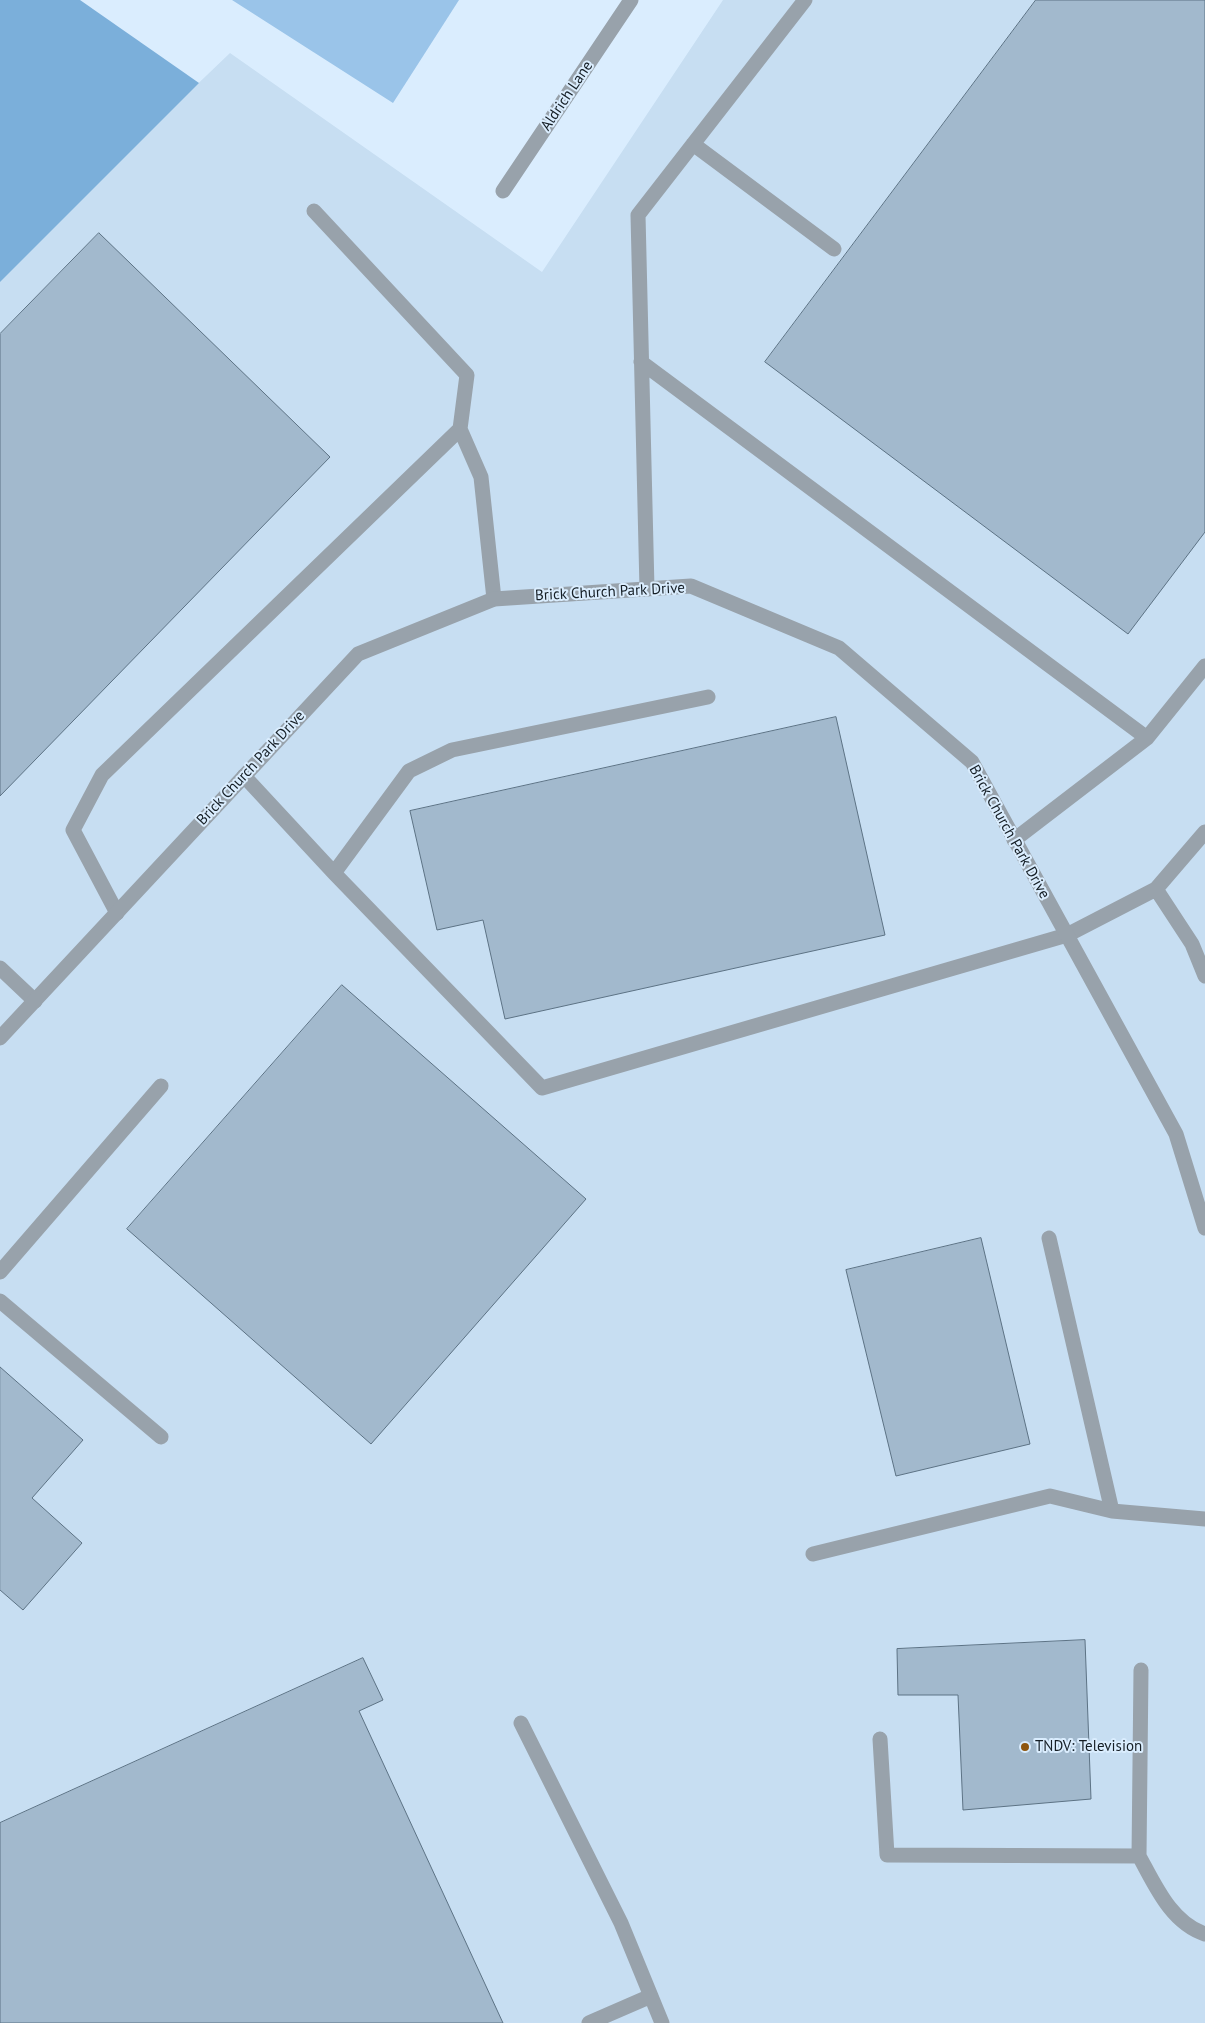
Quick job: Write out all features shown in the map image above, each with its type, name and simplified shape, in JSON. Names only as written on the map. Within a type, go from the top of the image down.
[{"type":"street","name":"Aldrich Lane","points":[[503,191],[631,0]]},
{"type":"street","points":[[648,589],[638,215],[805,0]]},
{"type":"street","points":[[692,144],[834,249]]},
{"type":"street","points":[[314,211],[467,375],[460,429],[481,477],[494,599]]},
{"type":"street","points":[[641,362],[1147,738]]},
{"type":"street","points":[[117,913],[73,830],[102,774],[460,429]]},
{"type":"street","name":"Brick Church Park Drive","points":[[0,1038],[358,654],[494,599],[691,586],[839,648],[972,762],[1176,1134],[1205,1228]]},
{"type":"street","points":[[1014,840],[1147,738],[1205,666]]},
{"type":"street","points":[[334,873],[409,771],[452,750],[708,697]]},
{"type":"street","points":[[244,776],[334,873],[542,1088],[1067,935],[1156,889],[1205,832]]},
{"type":"street","points":[[1156,889],[1192,944],[1205,976]]},
{"type":"street","points":[[0,968],[35,1001]]},
{"type":"street","points":[[0,1272],[161,1086]]},
{"type":"street","points":[[1049,1238],[1112,1511]]},
{"type":"street","points":[[0,1301],[161,1437]]},
{"type":"street","points":[[813,1554],[1050,1496],[1112,1511],[1205,1519]]},
{"type":"street","points":[[1140,1670],[1139,1856],[1157,1890],[1177,1917],[1205,1934]]},
{"type":"street","points":[[521,1723],[621,1923],[662,2023]]},
{"type":"street","points":[[880,1739],[887,1855],[1139,1856]]},
{"type":"street","points":[[589,2023],[651,1996]]},
{"type":"shaded area","points":[[0,0],[80,0],[199,83],[0,282]]},
{"type":"shaded area","points":[[232,0],[459,0],[393,103]]},
{"type":"shaded area","points":[[723,0],[1205,0],[1205,2023],[0,2023],[0,273],[230,53],[542,272]]},
{"type":"building","points":[[1036,0],[1205,0],[1205,532],[1128,634],[765,362]]},
{"type":"building","points":[[99,233],[330,457],[0,796],[0,334]]},
{"type":"building","points":[[836,717],[885,935],[505,1019],[483,920],[437,930],[410,811]]},
{"type":"building","points":[[342,985],[586,1199],[371,1444],[127,1229]]},
{"type":"building","points":[[981,1238],[1030,1444],[896,1476],[846,1270]]},
{"type":"building","points":[[0,1367],[83,1440],[32,1498],[82,1543],[23,1610],[0,1590]]},
{"type":"building","name":"TNDV: Television","points":[[1085,1640],[1091,1799],[963,1810],[958,1695],[898,1695],[897,1649]]},
{"type":"building","points":[[363,1658],[383,1700],[359,1711],[503,2023],[0,2023],[0,1823]]},
{"type":"place","name":"TNDV: Television","points":[[1025,1747]]}]
